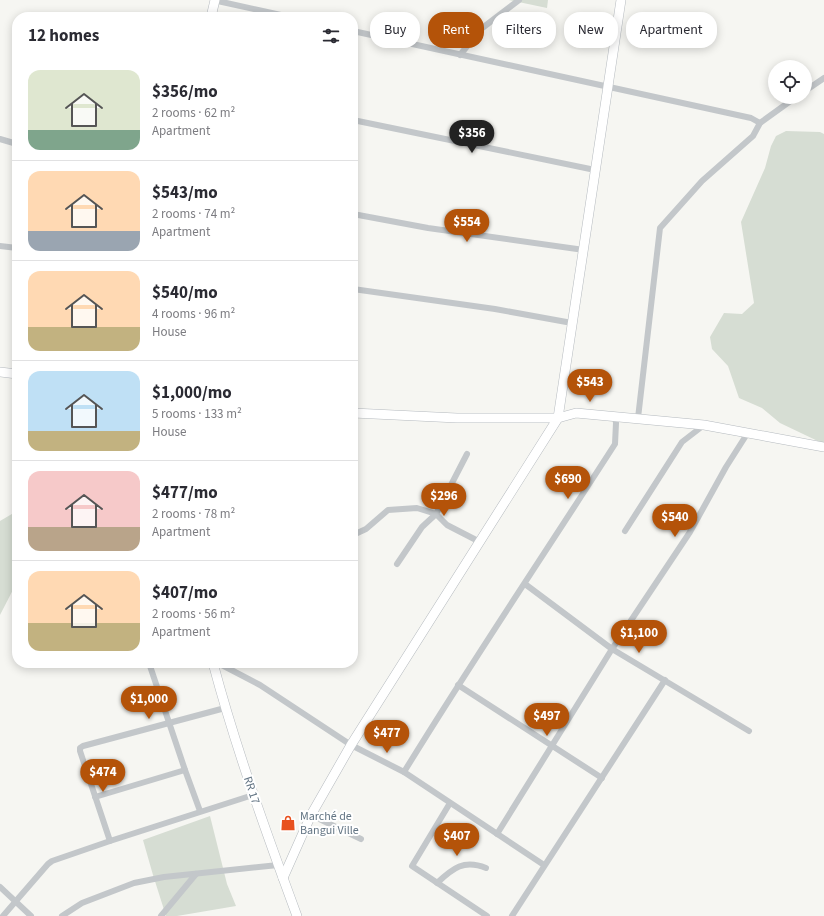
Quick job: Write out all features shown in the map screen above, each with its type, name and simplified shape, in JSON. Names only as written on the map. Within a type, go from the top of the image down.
[{"type":"street","points":[[212,12],[214,0],[268,12]]},
{"type":"street","points":[[460,55],[481,29],[519,0]]},
{"type":"street","points":[[283,878],[312,815],[351,745],[558,418],[621,0]]},
{"type":"street","points":[[358,32],[750,118],[760,123]]},
{"type":"street","points":[[812,86],[824,78]]},
{"type":"street","points":[[638,418],[660,228],[702,181],[753,136],[760,123],[786,104]]},
{"type":"street","points":[[358,121],[596,170]]},
{"type":"street","points":[[0,139],[12,143]]},
{"type":"street","points":[[358,215],[428,228],[584,250]]},
{"type":"street","points":[[0,246],[12,247]]},
{"type":"street","points":[[358,290],[495,309],[572,323]]},
{"type":"street","points":[[0,372],[12,373]]},
{"type":"street","points":[[358,414],[457,418],[558,418],[576,413],[704,425],[824,447]]},
{"type":"street","points":[[404,772],[458,685],[615,444],[616,423],[614,416]]},
{"type":"street","points":[[626,531],[682,442],[704,425]]},
{"type":"street","points":[[497,834],[612,649],[690,532],[726,467],[747,434]]},
{"type":"street","points":[[397,564],[422,527],[436,514],[466,454]]},
{"type":"street","points":[[358,533],[366,529],[388,510],[417,508],[436,514],[447,525],[480,542]]},
{"type":"street","points":[[525,584],[612,649],[749,732]]},
{"type":"street","points":[[151,668],[200,811]]},
{"type":"street","name":"RR 17","points":[[214,668],[225,708],[253,795],[297,916]]},
{"type":"street","points":[[228,668],[260,685],[351,745],[404,772],[544,864]]},
{"type":"street","points":[[512,916],[544,864],[602,778],[665,680]]},
{"type":"street","points":[[458,685],[602,778]]},
{"type":"street","points":[[110,840],[80,748],[225,708]]},
{"type":"street","points":[[95,797],[185,770]]},
{"type":"street","points":[[4,916],[48,864],[110,840],[253,795]]},
{"type":"street","points":[[450,803],[412,866],[487,916]]},
{"type":"street","points":[[312,815],[361,839]]},
{"type":"street","points":[[437,883],[451,870],[460,866],[475,864],[486,868]]},
{"type":"street","points":[[62,916],[82,903],[129,884],[158,878],[278,865]]},
{"type":"street","points":[[161,916],[196,874]]},
{"type":"street","points":[[0,887],[31,916]]},
{"type":"shaded area","points":[[509,0],[548,0],[547,8]]},
{"type":"shaded area","points":[[786,131],[820,132],[824,134],[824,444],[780,423],[762,408],[739,398],[728,366],[712,349],[710,337],[724,313],[742,314],[754,303],[741,222],[765,168],[771,146],[776,136]]},
{"type":"shaded area","points":[[12,514],[12,592],[0,615],[0,521]]},
{"type":"shaded area","points":[[210,816],[227,884],[236,906],[177,916],[166,916],[143,840]]},
{"type":"place","name":"Marché de Bangui Ville","points":[[288,823]]}]
